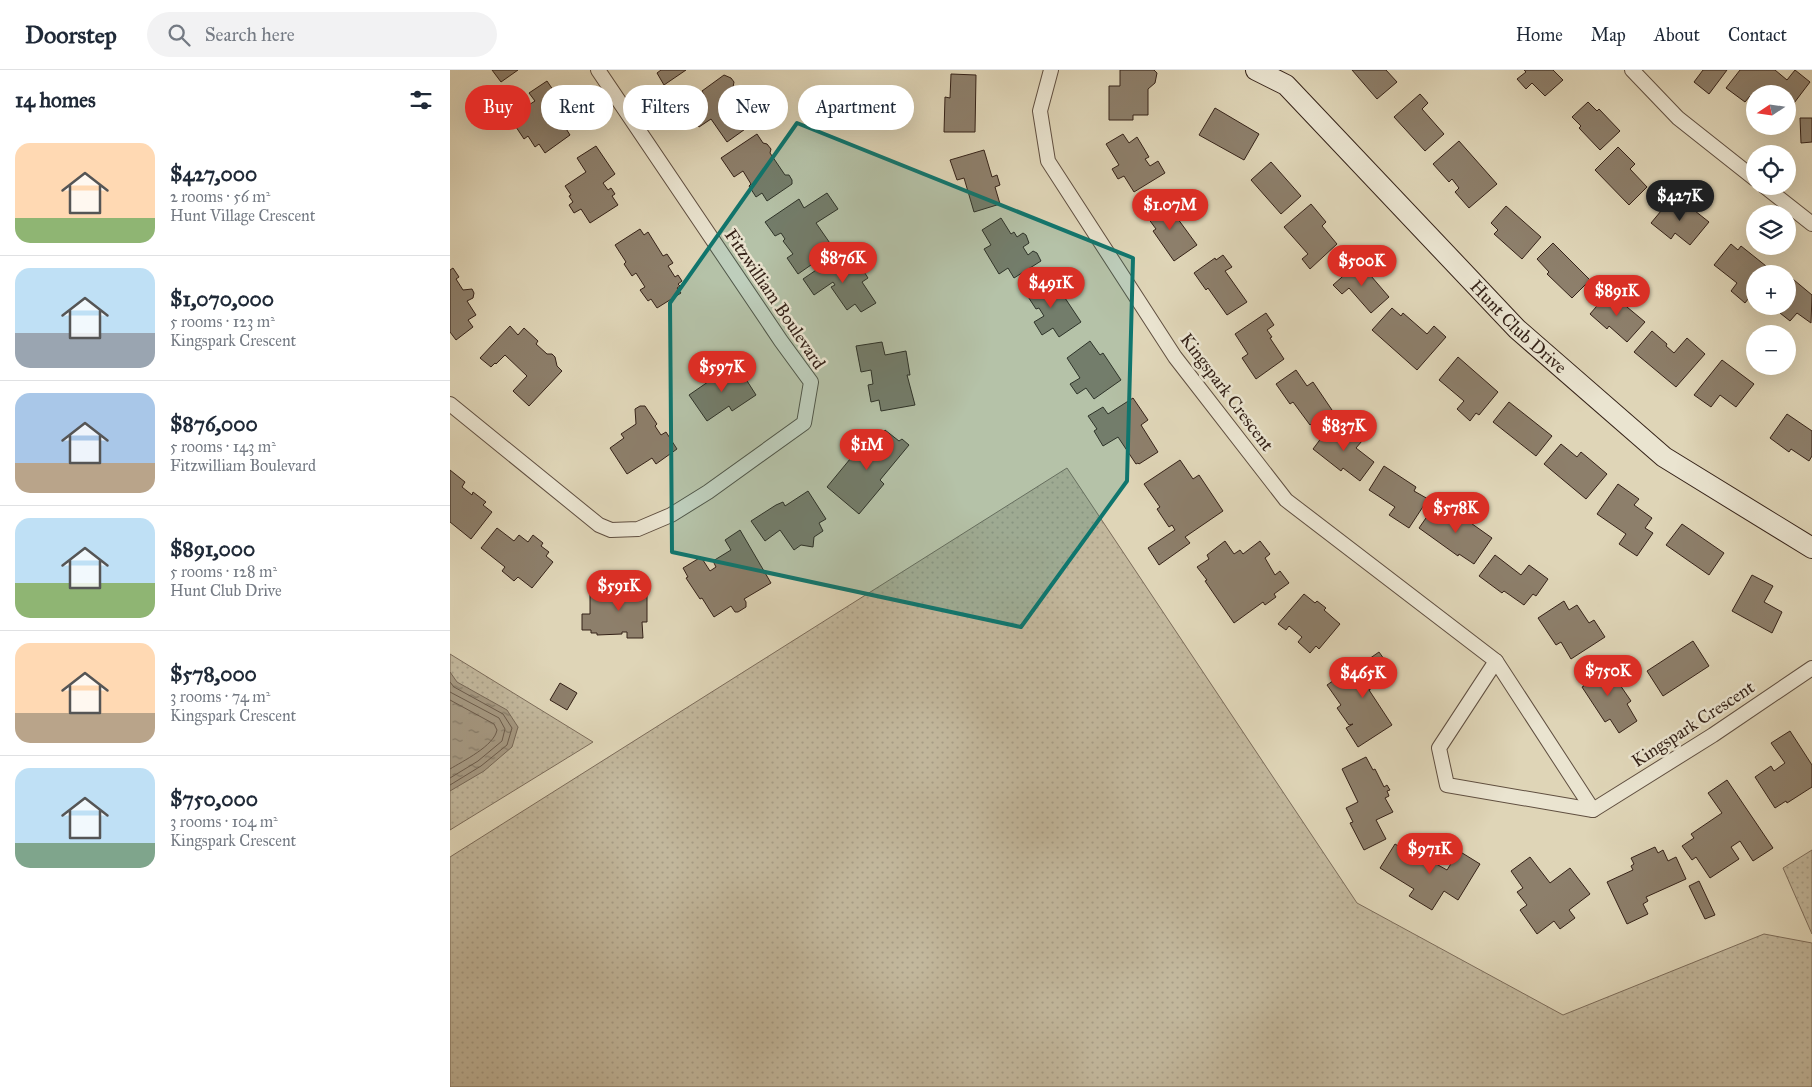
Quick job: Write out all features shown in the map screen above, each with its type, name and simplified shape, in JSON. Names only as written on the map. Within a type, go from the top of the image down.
[{"type":"street","name":"Fitzwilliam Boulevard","points":[[450,404],[598,525],[611,530],[638,529],[671,515],[708,492],[804,423],[811,382],[781,341],[598,70]]},
{"type":"street","name":"Kingspark Crescent","points":[[1051,70],[1040,111],[1048,161],[1175,357],[1286,500],[1496,661],[1593,810],[1713,736],[1812,668]]},
{"type":"street","name":"Hunt Club Drive","points":[[1256,70],[1286,85],[1517,328],[1664,457],[1812,548]]},
{"type":"street","points":[[1632,70],[1678,118],[1746,172]]},
{"type":"street","points":[[1775,195],[1812,224]]},
{"type":"street","points":[[1496,661],[1439,748],[1448,785],[1593,810]]},
{"type":"highlighted area","points":[[797,123],[1133,258],[1127,481],[1021,627],[672,552],[670,303]]},
{"type":"shaded area","points":[[1067,468],[1357,903],[1563,1015],[1764,934],[1812,943],[1812,1087],[450,1087],[450,857]]},
{"type":"shaded area","points":[[450,654],[593,742],[450,830]]},
{"type":"shaded area","points":[[1812,850],[1812,934],[1783,868]]},
{"type":"water","points":[[450,672],[457,682],[507,710],[518,727],[512,747],[484,771],[450,791]]},
{"type":"building","points":[[492,70],[518,70],[501,82]]},
{"type":"building","points":[[661,70],[686,70],[664,85],[657,73]]},
{"type":"building","points":[[1120,70],[1154,70],[1157,73],[1155,83],[1148,89],[1148,115],[1133,115],[1133,120],[1109,120],[1109,86],[1120,86]]},
{"type":"building","points":[[1352,70],[1386,70],[1397,82],[1377,99]]},
{"type":"building","points":[[1524,70],[1553,70],[1563,80],[1545,96],[1532,83],[1526,89],[1517,79],[1526,72]]},
{"type":"building","points":[[1703,70],[1727,70],[1709,94],[1694,82]]},
{"type":"building","points":[[1740,70],[1775,70],[1787,80],[1795,70],[1810,82],[1796,100],[1796,85],[1746,85],[1745,102],[1726,88]]},
{"type":"building","points":[[951,74],[976,75],[975,132],[944,132],[945,97],[950,98]]},
{"type":"building","points":[[724,75],[731,78],[734,82],[733,85],[718,85],[718,129],[711,119],[708,121],[708,87]]},
{"type":"building","points":[[547,81],[550,85],[541,85]]},
{"type":"building","points":[[541,85],[541,130],[567,130],[570,135],[545,153],[539,144],[535,147],[528,136],[524,139],[518,130],[531,130],[531,104],[535,101],[531,96],[531,92]]},
{"type":"building","points":[[1420,94],[1428,103],[1422,109],[1444,134],[1425,151],[1394,117]]},
{"type":"building","points":[[1588,102],[1597,111],[1599,109],[1620,131],[1600,150],[1579,128],[1581,126],[1572,117]]},
{"type":"building","points":[[1215,108],[1259,134],[1244,160],[1199,135]]},
{"type":"building","points":[[1800,118],[1812,118],[1812,142],[1801,143]]},
{"type":"building","points":[[719,130],[744,130],[727,142]]},
{"type":"building","points":[[757,134],[763,143],[767,144],[771,149],[770,153],[785,175],[789,175],[792,180],[792,184],[767,201],[762,193],[756,197],[743,171],[734,177],[721,158]]},
{"type":"building","points":[[1123,134],[1129,143],[1137,137],[1149,157],[1145,159],[1150,166],[1158,161],[1165,173],[1134,192],[1124,176],[1118,179],[1112,169],[1119,165],[1106,144]]},
{"type":"building","points":[[1459,141],[1497,184],[1469,208],[1455,192],[1459,188],[1452,179],[1449,182],[1433,164]]},
{"type":"building","points":[[596,146],[615,174],[603,183],[608,190],[611,188],[615,194],[612,196],[618,205],[590,223],[581,209],[574,213],[569,205],[573,202],[569,196],[571,195],[565,186],[586,172],[577,158]]},
{"type":"building","points":[[1618,147],[1635,164],[1630,169],[1647,187],[1629,205],[1595,170]]},
{"type":"building","points":[[984,150],[992,177],[997,175],[1000,185],[995,187],[1000,204],[974,212],[964,178],[957,180],[950,160]]},
{"type":"building","points":[[1271,162],[1301,196],[1281,214],[1251,180]]},
{"type":"building","points":[[827,193],[838,209],[816,223],[834,249],[798,274],[787,258],[793,254],[783,241],[785,239],[781,233],[775,236],[765,222],[799,199],[804,208]]},
{"type":"building","points":[[1671,199],[1687,212],[1690,207],[1709,222],[1690,245],[1675,233],[1671,239],[1651,223]]},
{"type":"building","points":[[1164,200],[1197,245],[1174,261],[1153,231],[1156,229],[1145,214]]},
{"type":"building","points":[[1311,204],[1326,222],[1322,226],[1337,244],[1310,269],[1302,259],[1308,254],[1284,227]]},
{"type":"building","points":[[1506,206],[1541,237],[1522,259],[1494,234],[1498,230],[1491,223]]},
{"type":"building","points":[[1001,218],[1011,234],[1014,232],[1017,237],[1023,233],[1026,235],[1029,243],[1023,247],[1028,255],[1033,251],[1037,253],[1041,261],[1014,278],[1008,268],[999,274],[984,249],[991,245],[982,230]]},
{"type":"building","points":[[640,229],[644,235],[648,232],[663,256],[667,254],[673,263],[668,266],[675,277],[678,275],[682,281],[678,284],[680,286],[677,288],[681,293],[657,308],[651,299],[648,301],[640,290],[645,287],[636,273],[632,276],[615,245]]},
{"type":"building","points":[[1553,243],[1590,280],[1572,298],[1547,274],[1549,272],[1537,259]]},
{"type":"building","points":[[1731,244],[1738,250],[1741,246],[1746,250],[1746,255],[1752,255],[1765,265],[1746,265],[1745,303],[1731,291],[1737,283],[1714,265]]},
{"type":"building","points":[[1223,255],[1232,267],[1225,271],[1247,302],[1227,315],[1208,288],[1206,290],[1194,273],[1215,258],[1216,260]]},
{"type":"building","points":[[851,258],[858,269],[861,267],[868,278],[862,282],[876,303],[861,312],[855,304],[847,310],[831,287],[835,285],[833,282],[814,295],[803,279],[825,264],[830,272]]},
{"type":"building","points":[[1359,262],[1389,297],[1371,313],[1349,288],[1342,294],[1333,285]]},
{"type":"building","points":[[453,268],[459,277],[456,279],[463,290],[472,289],[474,293],[473,298],[467,301],[476,315],[468,320],[473,327],[456,340],[450,332],[450,270]]},
{"type":"building","points":[[1042,276],[1055,296],[1061,292],[1081,322],[1059,337],[1053,328],[1042,335],[1034,322],[1044,316],[1039,308],[1036,309],[1023,289]]},
{"type":"building","points":[[1796,282],[1812,295],[1811,323],[1796,314]]},
{"type":"building","points":[[1609,292],[1645,322],[1627,342],[1609,326],[1607,329],[1590,314]]},
{"type":"building","points":[[1392,308],[1401,316],[1403,313],[1427,334],[1434,326],[1446,337],[1417,370],[1372,330]]},
{"type":"building","points":[[1266,313],[1274,325],[1267,330],[1272,337],[1270,338],[1284,359],[1256,379],[1242,358],[1248,354],[1235,334]]},
{"type":"building","points":[[1782,315],[1795,315],[1790,321]]},
{"type":"building","points":[[510,326],[518,335],[524,328],[538,341],[536,344],[547,354],[552,354],[555,357],[557,366],[562,371],[529,406],[513,391],[527,376],[505,355],[491,367],[480,358]]},
{"type":"building","points":[[1652,331],[1674,353],[1687,338],[1705,354],[1676,387],[1634,352]]},
{"type":"building","points":[[1090,341],[1100,355],[1103,353],[1121,380],[1094,399],[1086,388],[1077,394],[1070,384],[1080,378],[1067,358]]},
{"type":"building","points":[[882,342],[885,355],[906,351],[910,375],[907,375],[915,405],[881,411],[879,400],[871,402],[868,385],[873,384],[871,370],[861,372],[856,346]]},
{"type":"building","points":[[1458,357],[1498,392],[1479,415],[1476,413],[1470,421],[1457,409],[1464,401],[1439,380]]},
{"type":"building","points":[[1722,360],[1754,384],[1736,407],[1720,395],[1711,407],[1694,395]]},
{"type":"building","points":[[721,362],[726,362],[730,366],[731,371],[727,376],[730,381],[742,373],[756,395],[732,411],[729,406],[707,421],[689,395],[718,375],[715,367]]},
{"type":"building","points":[[1296,370],[1307,386],[1313,382],[1332,410],[1310,425],[1293,402],[1290,404],[1276,384]]},
{"type":"building","points":[[1133,398],[1148,420],[1141,425],[1158,452],[1139,464],[1136,464],[1118,437],[1103,446],[1094,431],[1097,429],[1088,416],[1103,407],[1108,414]]},
{"type":"building","points":[[1509,402],[1552,436],[1536,456],[1493,422]]},
{"type":"building","points":[[645,406],[657,424],[655,426],[661,435],[666,432],[677,449],[656,464],[652,458],[627,474],[610,448],[624,438],[621,434],[636,424],[635,409]]},
{"type":"building","points":[[1787,414],[1812,431],[1812,456],[1809,461],[1791,449],[1789,452],[1770,438]]},
{"type":"building","points":[[1342,426],[1362,441],[1356,448],[1374,462],[1360,481],[1343,468],[1341,471],[1313,449],[1328,429],[1336,434]]},
{"type":"building","points":[[885,430],[899,441],[902,439],[909,445],[880,480],[884,484],[859,514],[827,487],[855,453],[858,456],[867,447],[863,444],[870,435],[877,440]]},
{"type":"building","points":[[1561,444],[1577,457],[1581,452],[1607,474],[1586,499],[1544,464]]},
{"type":"building","points":[[1180,460],[1193,479],[1199,475],[1223,511],[1185,537],[1190,543],[1159,565],[1148,548],[1175,530],[1172,525],[1169,527],[1157,509],[1160,507],[1144,484]]},
{"type":"building","points":[[1384,466],[1416,487],[1414,491],[1428,499],[1409,528],[1389,515],[1395,507],[1369,490]]},
{"type":"building","points":[[450,470],[465,482],[462,487],[472,495],[473,492],[486,502],[483,505],[492,512],[471,539],[450,522]]},
{"type":"building","points":[[1618,484],[1639,499],[1634,505],[1652,518],[1645,528],[1653,533],[1637,556],[1619,544],[1626,534],[1597,514]]},
{"type":"building","points":[[808,491],[826,519],[819,523],[823,531],[814,537],[813,547],[801,545],[794,550],[780,530],[765,541],[751,521],[776,505],[783,502],[785,506]]},
{"type":"building","points":[[1433,508],[1450,519],[1456,509],[1470,519],[1468,521],[1492,538],[1474,564],[1459,554],[1458,556],[1419,528]]},
{"type":"building","points":[[1682,524],[1724,553],[1709,575],[1666,545]]},
{"type":"building","points":[[497,528],[514,541],[519,535],[528,542],[533,535],[543,543],[541,546],[549,552],[546,556],[553,562],[532,588],[518,577],[514,581],[502,571],[505,567],[481,548]]},
{"type":"building","points":[[740,530],[771,583],[744,599],[746,607],[738,612],[735,612],[731,606],[714,617],[686,578],[688,577],[683,568],[701,557],[710,571],[716,567],[713,561],[731,550],[725,540]]},
{"type":"building","points":[[1225,541],[1234,554],[1240,550],[1243,554],[1260,541],[1270,554],[1265,558],[1275,575],[1280,571],[1289,583],[1274,594],[1276,597],[1265,605],[1263,602],[1234,623],[1197,567],[1209,559],[1207,555]]},
{"type":"building","points":[[1495,555],[1521,575],[1529,565],[1548,579],[1536,596],[1533,594],[1524,605],[1504,591],[1502,593],[1479,576]]},
{"type":"building","points":[[1752,575],[1773,586],[1764,602],[1782,612],[1772,633],[1732,611]]},
{"type":"building","points":[[621,582],[647,582],[647,622],[642,622],[643,638],[627,638],[627,632],[597,635],[597,633],[591,633],[591,630],[582,630],[582,614],[590,614],[590,595],[621,595]]},
{"type":"building","points":[[1304,594],[1315,603],[1317,601],[1326,608],[1324,610],[1340,624],[1319,649],[1316,646],[1310,653],[1298,642],[1302,637],[1289,626],[1286,630],[1278,624]]},
{"type":"building","points":[[1564,601],[1569,610],[1577,605],[1589,623],[1594,620],[1605,637],[1571,659],[1561,642],[1556,645],[1538,618]]},
{"type":"building","points":[[1693,641],[1709,666],[1663,696],[1647,671]]},
{"type":"building","points":[[1379,652],[1394,673],[1369,690],[1392,725],[1358,747],[1346,728],[1353,724],[1349,725],[1337,708],[1341,705],[1327,685],[1346,672],[1350,677],[1355,673],[1353,670]]},
{"type":"building","points":[[1600,662],[1614,685],[1618,682],[1631,701],[1627,704],[1637,721],[1619,733],[1610,719],[1605,722],[1582,687],[1584,686],[1578,676]]},
{"type":"building","points":[[560,683],[577,693],[567,710],[550,700]]},
{"type":"building","points":[[1790,731],[1812,765],[1812,787],[1787,803],[1786,801],[1775,808],[1755,777],[1771,766],[1774,771],[1785,763],[1771,743]]},
{"type":"building","points":[[1366,757],[1373,770],[1375,769],[1384,787],[1387,785],[1390,790],[1387,791],[1389,796],[1385,798],[1393,812],[1376,820],[1386,839],[1364,850],[1350,823],[1353,822],[1346,808],[1358,802],[1342,769]]},
{"type":"building","points":[[1727,780],[1773,848],[1753,861],[1740,841],[1731,847],[1739,859],[1710,878],[1696,857],[1692,860],[1682,846],[1694,838],[1691,834],[1722,813],[1708,793]]},
{"type":"building","points":[[1395,844],[1427,863],[1429,860],[1447,870],[1459,851],[1480,864],[1458,900],[1444,891],[1432,910],[1409,896],[1414,889],[1380,868]]},
{"type":"building","points":[[1655,847],[1658,853],[1663,850],[1668,861],[1676,857],[1686,879],[1646,897],[1648,901],[1643,904],[1648,914],[1627,924],[1607,882],[1633,870],[1631,866],[1634,864],[1631,858]]},
{"type":"building","points":[[1530,857],[1550,883],[1570,868],[1590,894],[1569,910],[1575,918],[1560,929],[1554,921],[1537,934],[1520,910],[1527,905],[1517,892],[1523,888],[1511,871]]},
{"type":"building","points":[[1699,881],[1715,915],[1705,919],[1689,886]]}]
